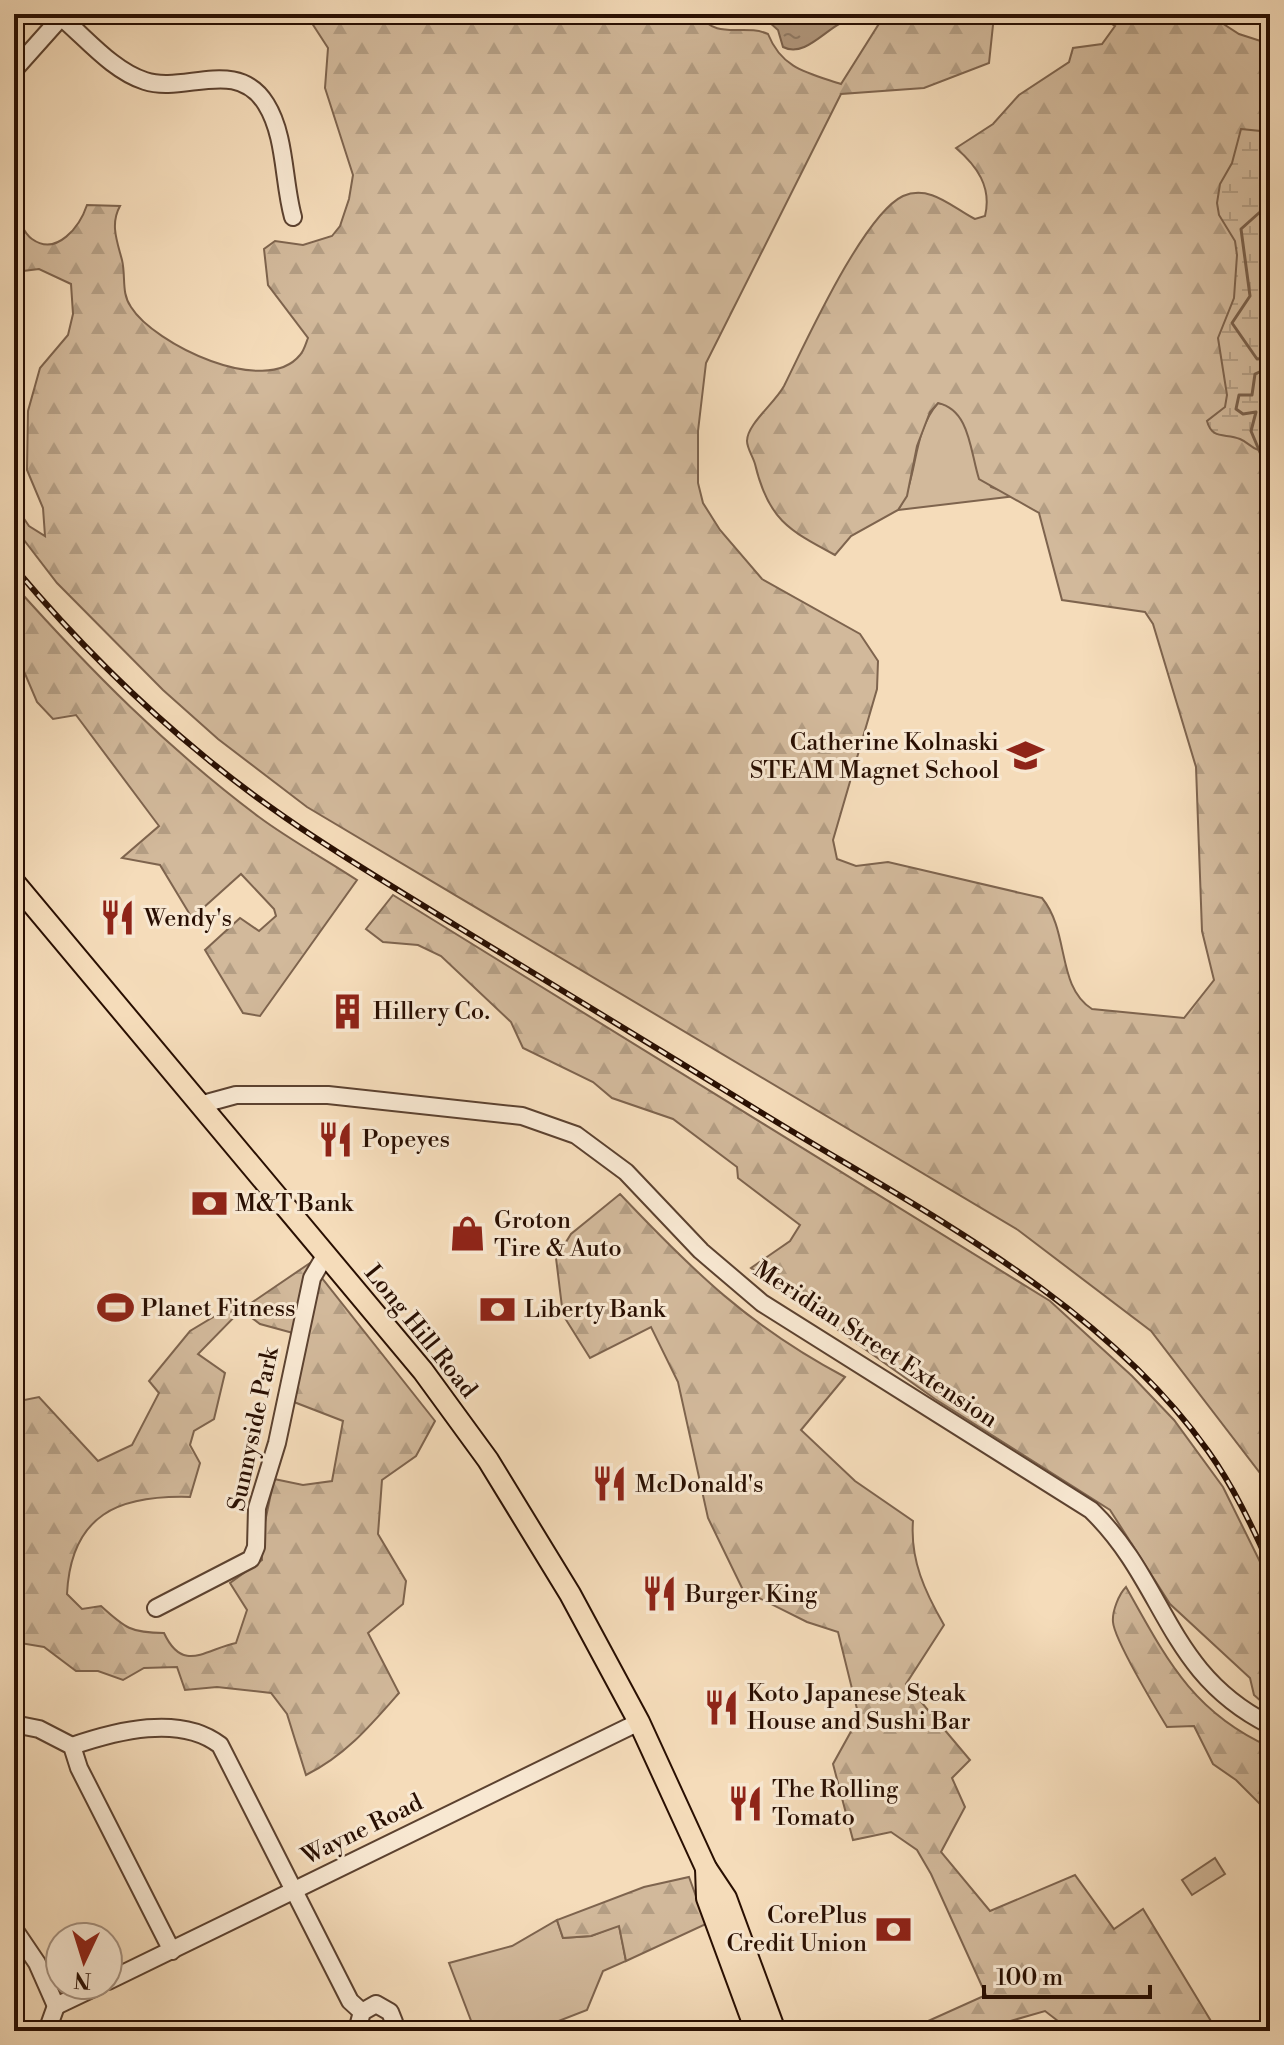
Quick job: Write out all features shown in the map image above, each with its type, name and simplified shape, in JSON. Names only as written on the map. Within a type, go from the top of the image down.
[{"type":"main road","name":"Long Hill Road","points":[[14,882],[203,1104],[423,1371],[488,1460],[571,1595],[639,1722],[706,1868],[726,1898],[775,2031]]},
{"type":"main road","name":"Long Hill Road","points":[[706,1868],[707,1898],[756,2031]]},
{"type":"street","points":[[14,70],[63,16],[119,67],[146,81],[225,79],[244,85],[264,100],[276,123],[293,217]]},
{"type":"street","name":"Meridian Street Extension","points":[[203,1104],[236,1095],[328,1095],[522,1116],[576,1135],[618,1165],[701,1251],[762,1303],[1091,1510],[1122,1543],[1196,1670],[1221,1695],[1270,1725]]},
{"type":"street","name":"Sunnyside Park","points":[[156,1608],[251,1559],[256,1547],[257,1508],[277,1443],[309,1292],[326,1254]]},
{"type":"street","name":"Wayne Road","points":[[124,1974],[639,1722]]},
{"type":"street","points":[[14,1724],[39,1729],[72,1746],[156,1728],[194,1730],[208,1736],[228,1757],[350,2001],[362,2012]]},
{"type":"street","points":[[72,1746],[79,1768],[172,1951]]},
{"type":"street","points":[[14,1929],[37,1963],[56,2006],[47,2031]]},
{"type":"street","points":[[56,2006],[66,2001]]},
{"type":"street","points":[[362,2031],[359,2023],[362,2012],[376,2004],[387,2008],[393,2016],[391,2031]]},
{"type":"green space","points":[[306,14],[699,14],[714,27],[768,34],[781,55],[797,68],[841,84],[882,19],[905,14],[989,14],[993,25],[989,63],[924,88],[841,94],[706,363],[698,431],[698,483],[703,503],[720,530],[762,579],[860,634],[878,661],[877,689],[833,840],[837,859],[856,866],[888,862],[1042,898],[1057,926],[1073,987],[1092,1009],[1184,1018],[1214,980],[1202,931],[1196,767],[1153,624],[1145,612],[1062,600],[1039,513],[979,479],[963,423],[949,407],[938,403],[930,412],[917,446],[907,496],[898,510],[851,536],[835,555],[804,538],[782,521],[766,498],[747,441],[756,421],[784,386],[853,253],[887,208],[903,196],[923,193],[941,199],[975,219],[985,216],[987,205],[981,178],[956,148],[993,124],[1019,95],[1069,62],[1073,48],[1102,44],[1115,26],[1105,20],[1053,14],[1223,14],[1222,23],[1239,34],[1270,44],[1270,1486],[1151,1331],[1018,1230],[307,807],[218,739],[163,690],[57,583],[14,527],[14,504],[29,526],[45,536],[43,508],[27,470],[28,411],[40,368],[68,335],[73,314],[71,284],[39,269],[23,271],[14,282],[14,213],[29,237],[41,244],[50,244],[59,242],[73,230],[87,205],[120,206],[115,226],[126,296],[143,321],[185,350],[237,368],[262,371],[284,367],[303,351],[308,338],[268,285],[264,249],[275,241],[303,245],[332,236],[340,226],[353,175],[325,88],[328,48]]},
{"type":"green space","points":[[1241,129],[1270,132],[1270,450],[1264,451],[1240,439],[1212,431],[1207,421],[1225,407],[1227,395],[1218,338],[1234,298],[1237,255],[1235,241],[1219,215],[1217,203],[1220,184],[1232,163]]},
{"type":"green space","points":[[938,403],[952,406],[960,414],[991,487],[1016,496],[898,510],[909,484],[923,428]]},
{"type":"green space","points":[[14,585],[100,677],[193,764],[271,825],[357,880],[260,1016],[243,1013],[205,950],[240,918],[259,931],[276,916],[274,909],[241,874],[192,918],[160,865],[122,858],[159,826],[76,715],[53,719],[37,702],[14,648]]},
{"type":"green space","points":[[393,895],[1050,1301],[1132,1376],[1174,1420],[1223,1487],[1270,1582],[1270,1709],[1254,1695],[1250,1678],[1170,1604],[1110,1510],[935,1399],[751,1268],[790,1241],[800,1225],[738,1178],[737,1167],[673,1119],[612,1098],[593,1082],[523,1048],[511,1022],[441,956],[418,945],[383,942],[366,929]]},
{"type":"green space","points":[[620,1194],[724,1296],[780,1338],[845,1377],[801,1430],[855,1481],[913,1521],[916,1562],[944,1625],[906,1684],[970,1760],[952,1778],[965,1807],[941,1852],[990,1911],[1075,1875],[1114,1929],[1143,1909],[1217,2031],[1071,2031],[1045,2011],[976,2031],[906,2031],[986,1995],[917,1850],[891,1832],[853,1840],[833,1764],[859,1717],[838,1632],[807,1622],[743,1590],[708,1518],[678,1382],[651,1327],[590,1358],[563,1315],[556,1258],[571,1234]]},
{"type":"green space","points":[[310,1263],[435,1421],[416,1456],[382,1480],[378,1534],[406,1581],[403,1604],[368,1633],[399,1693],[345,1749],[306,1775],[287,1714],[271,1693],[217,1687],[185,1690],[177,1667],[144,1668],[123,1680],[98,1671],[76,1671],[44,1647],[14,1642],[14,1402],[39,1397],[98,1461],[132,1445],[159,1393],[149,1381],[190,1331],[220,1313],[241,1310]],"holes":[[[241,1310],[260,1324],[293,1333],[281,1397],[343,1421],[332,1481],[303,1485],[274,1479],[261,1541],[262,1560],[230,1583],[247,1610],[236,1643],[187,1656],[179,1653],[164,1633],[129,1628],[101,1606],[82,1609],[67,1594],[71,1567],[78,1545],[89,1528],[103,1515],[141,1500],[190,1497],[200,1463],[190,1445],[194,1431],[214,1419],[225,1373],[198,1354]]]},
{"type":"green space","points":[[1126,1587],[1169,1660],[1201,1700],[1243,1733],[1270,1747],[1270,1838],[1264,1831],[1266,1810],[1236,1780],[1213,1764],[1194,1726],[1167,1727],[1145,1690],[1120,1643],[1113,1622],[1116,1603]]},
{"type":"green space","points":[[1215,1858],[1225,1874],[1192,1895],[1182,1880]]},
{"type":"green space","points":[[689,1877],[706,1924],[626,1961],[619,1926],[591,1936],[563,1938],[557,1920],[644,1887]]},
{"type":"green space","points":[[557,1920],[563,1938],[591,1936],[619,1925],[626,1961],[603,1971],[587,2010],[533,2031],[475,2031],[449,1963],[512,1946]]},
{"type":"water","points":[[760,14],[877,14],[845,21],[807,46],[791,49],[783,47],[778,30]]},
{"type":"waterway","points":[[1270,193],[1260,212],[1241,229],[1250,296],[1232,323],[1257,359],[1267,358],[1268,368],[1255,374],[1252,395],[1239,395],[1236,409],[1243,414],[1256,412],[1251,431],[1267,469],[1261,507],[1270,523]]},
{"type":"waterway","points":[[1270,559],[1270,576]]},
{"type":"waterway","points":[[1270,700],[1265,708],[1270,745]]},
{"type":"waterway","points":[[1270,774],[1264,804],[1270,873]]},
{"type":"railway","points":[[14,567],[58,618],[129,690],[205,757],[265,803],[391,886],[943,1222],[1060,1303],[1115,1348],[1164,1397],[1208,1451],[1242,1507],[1270,1566]]},
{"type":"place","name":"Catherine Kolnaski STEAM Magnet School","points":[[1025,756]]},
{"type":"place","name":"Wendy's","points":[[118,918]]},
{"type":"place","name":"Hillery Co.","points":[[347,1011]]},
{"type":"place","name":"Popeyes","points":[[336,1139]]},
{"type":"place","name":"M&T Bank","points":[[209,1203]]},
{"type":"place","name":"Groton Tire & Auto","points":[[468,1234]]},
{"type":"place","name":"Planet Fitness","points":[[115,1308]]},
{"type":"place","name":"Liberty Bank","points":[[498,1309]]},
{"type":"place","name":"McDonald's","points":[[609,1484]]},
{"type":"place","name":"Burger King","points":[[659,1594]]},
{"type":"place","name":"Koto Japanese Steak House and Sushi Bar","points":[[721,1707]]},
{"type":"place","name":"The Rolling Tomato","points":[[746,1803]]},
{"type":"place","name":"CorePlus Credit Union","points":[[893,1929]]}]
